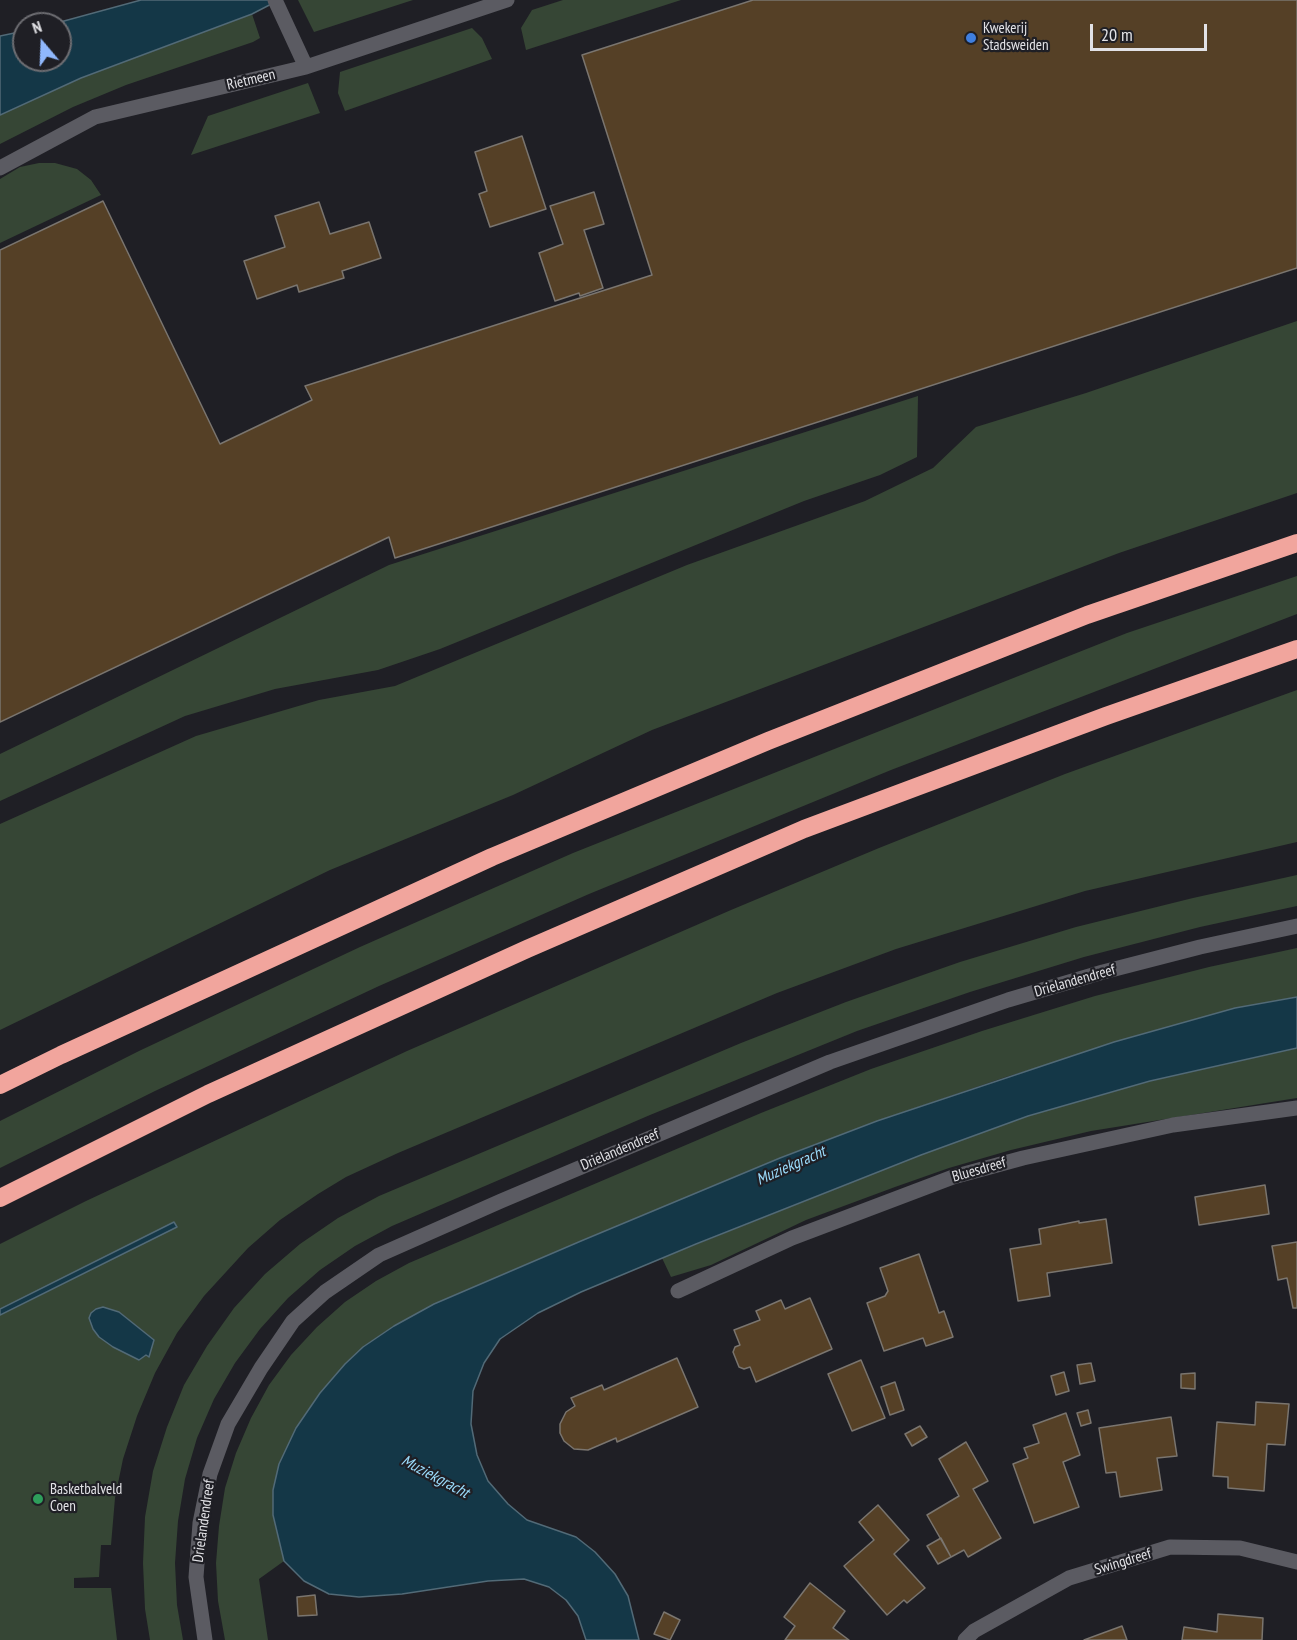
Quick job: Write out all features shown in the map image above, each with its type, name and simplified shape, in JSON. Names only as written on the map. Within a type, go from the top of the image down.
[{"type":"highway","points":[[0,1085],[61,1054],[492,857],[768,741],[1087,615],[1297,543]]},
{"type":"highway","points":[[0,1198],[208,1094],[527,950],[804,829],[1106,716],[1297,649]]},
{"type":"street","name":"Rietmeen","points":[[0,168],[95,117],[306,67],[507,0]]},
{"type":"street","points":[[277,6],[306,67]]},
{"type":"street","name":"Drielandendreef","points":[[205,1640],[196,1577],[200,1523],[210,1474],[228,1424],[292,1321],[325,1292],[379,1255],[512,1196],[830,1062],[1008,1000],[1103,972],[1200,947],[1297,926]]},
{"type":"street","name":"Bluesdreef","points":[[678,1291],[792,1238],[953,1178],[1023,1158],[1173,1125],[1297,1108]]},
{"type":"street","name":"Swingdreef","points":[[965,1640],[974,1631],[1069,1578],[1170,1547],[1240,1548],[1297,1562]]},
{"type":"green space","points":[[298,0],[413,0],[314,32]]},
{"type":"green space","points":[[563,0],[681,0],[526,50],[521,28],[532,10]]},
{"type":"green space","points":[[252,14],[260,38],[253,42],[126,85],[73,107],[0,144],[0,115],[81,78]]},
{"type":"green space","points":[[472,28],[482,38],[492,59],[345,111],[338,93],[340,72]]},
{"type":"green space","points":[[308,83],[320,113],[191,155],[208,116]]},
{"type":"green space","points":[[39,163],[55,163],[77,169],[91,180],[101,195],[0,243],[0,179],[20,167]]},
{"type":"green space","points":[[1297,321],[1297,493],[1119,553],[652,730],[513,795],[330,870],[0,1030],[0,824],[196,736],[319,700],[395,686],[687,565],[865,501],[933,468],[976,427],[1086,393]]},
{"type":"green space","points":[[918,396],[917,457],[880,475],[804,501],[440,649],[378,670],[275,689],[185,716],[0,801],[0,754],[389,565]]},
{"type":"green space","points":[[1297,576],[1297,614],[891,770],[589,894],[379,986],[155,1091],[0,1168],[0,1121],[139,1051],[360,947],[573,853],[1127,633]]},
{"type":"green space","points":[[1297,690],[1297,842],[1085,891],[896,949],[777,993],[398,1153],[346,1177],[280,1220],[248,1248],[204,1296],[177,1333],[155,1373],[137,1416],[123,1459],[115,1498],[111,1545],[101,1545],[99,1577],[74,1578],[74,1588],[111,1588],[117,1640],[0,1640],[0,1315],[176,1227],[174,1222],[0,1309],[0,1244],[86,1201],[407,1051],[731,910],[1065,774]],"holes":[[[103,1307],[119,1312],[154,1340],[149,1356],[146,1355],[139,1360],[113,1347]]]},
{"type":"green space","points":[[1297,875],[1297,906],[1200,927],[1084,957],[970,992],[857,1031],[650,1115],[392,1226],[355,1246],[320,1270],[288,1298],[260,1329],[235,1363],[214,1399],[197,1438],[185,1479],[178,1521],[175,1563],[177,1605],[183,1640],[150,1640],[145,1609],[143,1563],[145,1517],[153,1471],[184,1385],[207,1346],[234,1308],[265,1274],[300,1244],[338,1218],[379,1196],[741,1043],[846,1002],[960,962],[1076,927]]},
{"type":"green space","points":[[1297,948],[1297,997],[1235,1008],[1006,1077],[877,1121],[780,1158],[581,1241],[434,1304],[394,1326],[363,1347],[345,1364],[320,1393],[296,1428],[273,1515],[284,1561],[259,1579],[268,1640],[225,1640],[218,1601],[216,1563],[225,1488],[236,1453],[269,1385],[291,1355],[345,1302],[376,1281],[409,1263],[761,1113],[871,1069],[1095,996],[1209,967]]},
{"type":"green space","points":[[1297,1048],[1297,1098],[1091,1131],[1011,1150],[949,1168],[806,1220],[711,1265],[671,1277],[662,1258],[921,1155],[1028,1116],[1150,1081]]},
{"type":"water","points":[[141,0],[279,0],[252,14],[81,78],[0,115],[0,36],[12,34],[12,72],[72,72],[72,19]]},
{"type":"water","name":"Muziekgracht","points":[[1297,997],[1297,1048],[1150,1081],[1028,1116],[921,1155],[581,1292],[538,1313],[500,1339],[484,1363],[473,1391],[471,1424],[477,1455],[488,1481],[508,1504],[527,1520],[576,1537],[595,1552],[615,1574],[628,1596],[639,1640],[586,1640],[578,1616],[566,1600],[549,1587],[524,1579],[488,1581],[402,1594],[359,1597],[329,1594],[304,1581],[284,1561],[273,1515],[273,1490],[279,1464],[296,1428],[320,1393],[363,1347],[394,1326],[434,1304],[581,1241],[780,1158],[877,1121],[1114,1042],[1235,1008]]},
{"type":"water","points":[[174,1222],[177,1227],[0,1315],[0,1309]]},
{"type":"water","points":[[103,1307],[119,1312],[154,1340],[149,1357],[146,1355],[139,1360],[99,1337],[89,1318],[96,1309]]},
{"type":"building","points":[[753,0],[1297,0],[1297,268],[395,558],[389,537],[0,722],[0,250],[103,201],[220,444],[312,400],[305,386],[652,275],[582,55]]},
{"type":"building","points":[[522,136],[546,209],[490,227],[479,194],[487,191],[475,152]]},
{"type":"building","points":[[594,192],[604,224],[584,230],[603,288],[555,301],[539,253],[563,244],[550,206]]},
{"type":"building","points":[[319,202],[330,234],[369,222],[381,258],[342,271],[344,278],[299,292],[297,285],[257,299],[244,261],[285,247],[275,216]]},
{"type":"building","points":[[1265,1185],[1269,1214],[1199,1225],[1195,1197]]},
{"type":"building","points":[[1106,1219],[1112,1263],[1047,1273],[1050,1296],[1018,1301],[1010,1249],[1041,1244],[1039,1229],[1079,1221],[1079,1223]]},
{"type":"building","points":[[1297,1242],[1297,1308],[1293,1308],[1287,1278],[1278,1280],[1272,1246]]},
{"type":"building","points":[[919,1254],[939,1313],[944,1311],[953,1337],[926,1346],[923,1338],[884,1351],[867,1303],[885,1296],[888,1291],[880,1268]]},
{"type":"building","points":[[810,1298],[832,1349],[756,1382],[750,1367],[744,1369],[739,1367],[733,1352],[735,1347],[740,1345],[734,1330],[760,1320],[756,1311],[781,1300],[785,1309]]},
{"type":"building","points":[[677,1358],[698,1407],[617,1442],[616,1438],[588,1450],[574,1449],[564,1441],[560,1433],[560,1424],[566,1412],[575,1406],[571,1398],[602,1385],[604,1390]]},
{"type":"building","points":[[861,1360],[885,1418],[852,1431],[828,1374]]},
{"type":"building","points":[[1091,1363],[1095,1381],[1080,1384],[1077,1365]]},
{"type":"building","points":[[1064,1372],[1069,1391],[1056,1395],[1051,1376]]},
{"type":"building","points":[[1195,1373],[1195,1389],[1181,1388],[1181,1374]]},
{"type":"building","points":[[895,1382],[904,1410],[890,1415],[881,1387]]},
{"type":"building","points":[[1256,1402],[1289,1404],[1285,1445],[1267,1444],[1264,1491],[1228,1488],[1228,1477],[1213,1476],[1217,1422],[1255,1425]]},
{"type":"building","points":[[1088,1410],[1091,1423],[1081,1426],[1077,1413]]},
{"type":"building","points":[[1066,1413],[1080,1455],[1063,1462],[1079,1507],[1034,1523],[1013,1464],[1028,1458],[1024,1448],[1039,1443],[1033,1425]]},
{"type":"building","points":[[1171,1417],[1177,1456],[1157,1458],[1162,1490],[1120,1497],[1116,1472],[1106,1473],[1099,1428]]},
{"type":"building","points":[[920,1426],[927,1437],[912,1446],[905,1434]]},
{"type":"building","points":[[966,1442],[988,1481],[973,1489],[1001,1538],[968,1557],[964,1550],[951,1557],[927,1515],[959,1496],[939,1459]]},
{"type":"building","points":[[878,1505],[909,1540],[894,1554],[925,1588],[907,1603],[904,1600],[887,1615],[844,1566],[874,1540],[859,1522]]},
{"type":"building","points":[[941,1538],[951,1557],[938,1564],[927,1546]]},
{"type":"building","points":[[810,1583],[845,1611],[833,1628],[849,1640],[785,1640],[795,1626],[784,1617]]},
{"type":"building","points":[[315,1595],[317,1615],[298,1616],[297,1597]]},
{"type":"building","points":[[664,1612],[680,1620],[670,1640],[654,1634]]},
{"type":"building","points":[[1218,1614],[1263,1618],[1262,1640],[1182,1640],[1184,1627],[1217,1632]]},
{"type":"building","points":[[1122,1626],[1127,1640],[1084,1640]]},
{"type":"place","name":"Kwekerij Stadsweiden","points":[[971,38]]},
{"type":"place","name":"Basketbalveld Coen","points":[[38,1499]]}]
